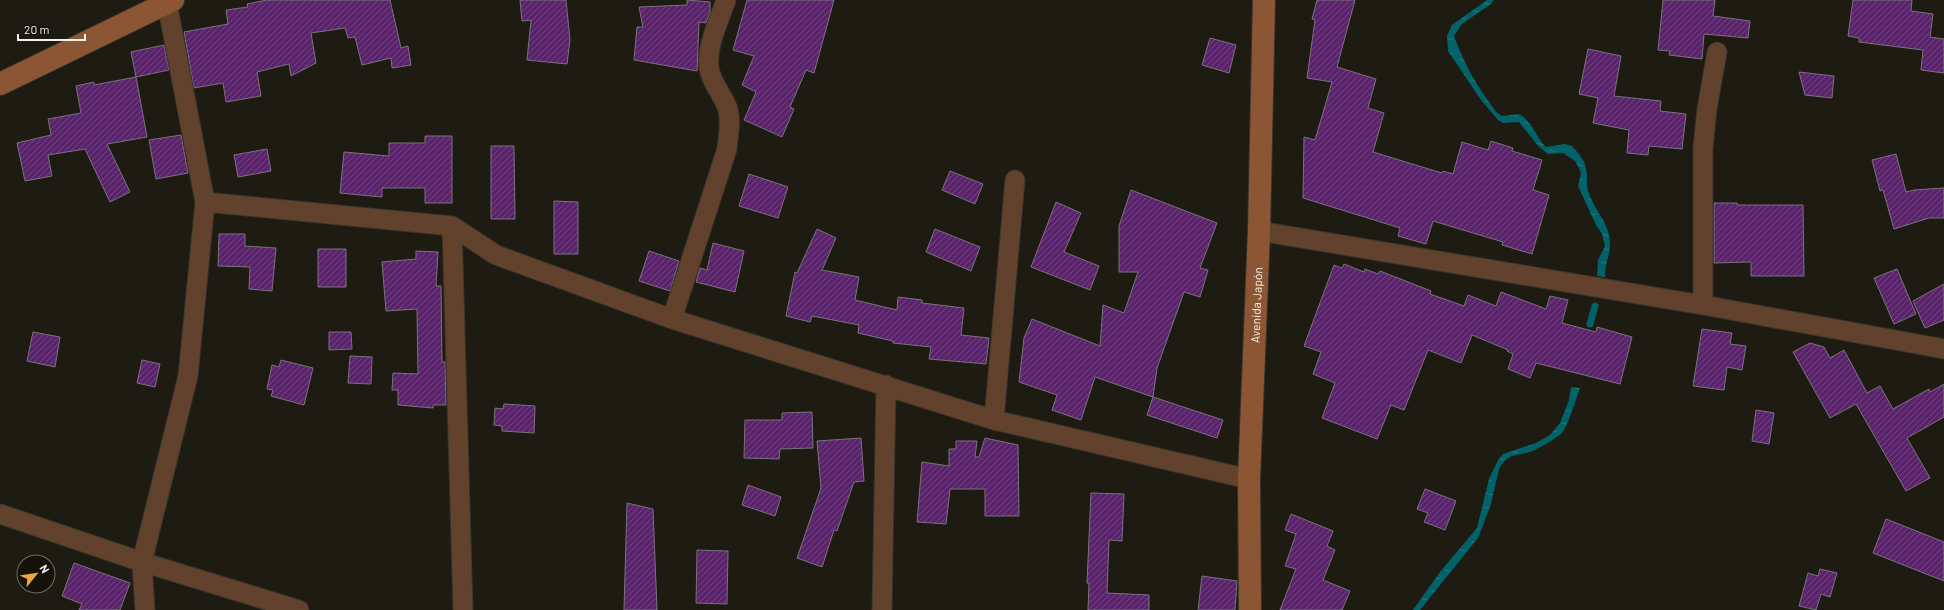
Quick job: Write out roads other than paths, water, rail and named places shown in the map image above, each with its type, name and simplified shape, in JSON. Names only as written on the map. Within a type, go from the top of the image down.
[{"type":"street","points":[[672,319],[727,149],[729,121],[728,107],[716,87],[709,68],[710,48],[726,0]]},
{"type":"street","name":"Avenida Japón","points":[[1250,610],[1249,478],[1259,231],[1264,0]]},
{"type":"street","points":[[0,84],[170,2],[205,202],[188,376],[142,562],[145,610]]},
{"type":"street","points":[[1703,306],[1703,148],[1707,109],[1717,52]]},
{"type":"street","points":[[994,420],[1015,180]]},
{"type":"street","points":[[205,202],[452,226],[496,255],[672,319],[994,420],[1249,478]]},
{"type":"street","points":[[452,226],[463,610]]},
{"type":"street","points":[[1259,231],[1703,306],[1944,349]]},
{"type":"street","points":[[882,610],[886,385]]},
{"type":"street","points":[[0,514],[142,562],[299,610]]},
{"type":"water","points":[[1487,0],[1494,0],[1491,4],[1462,24],[1454,36],[1458,47],[1472,76],[1497,113],[1502,116],[1519,114],[1531,125],[1546,147],[1564,144],[1572,146],[1583,160],[1587,172],[1588,191],[1605,223],[1609,236],[1610,248],[1605,268],[1605,277],[1597,276],[1598,260],[1605,246],[1602,234],[1596,225],[1578,186],[1581,173],[1575,161],[1563,153],[1548,154],[1538,146],[1519,122],[1503,123],[1498,120],[1481,100],[1448,51],[1447,36],[1452,25]]},
{"type":"water","points":[[1571,387],[1580,388],[1564,430],[1559,436],[1538,449],[1514,455],[1502,463],[1499,469],[1491,504],[1478,538],[1420,610],[1413,610],[1440,572],[1477,528],[1489,479],[1498,460],[1503,454],[1536,443],[1550,435],[1560,423],[1569,400]]},
{"type":"waterway","points":[[1590,324],[1595,306]]}]
